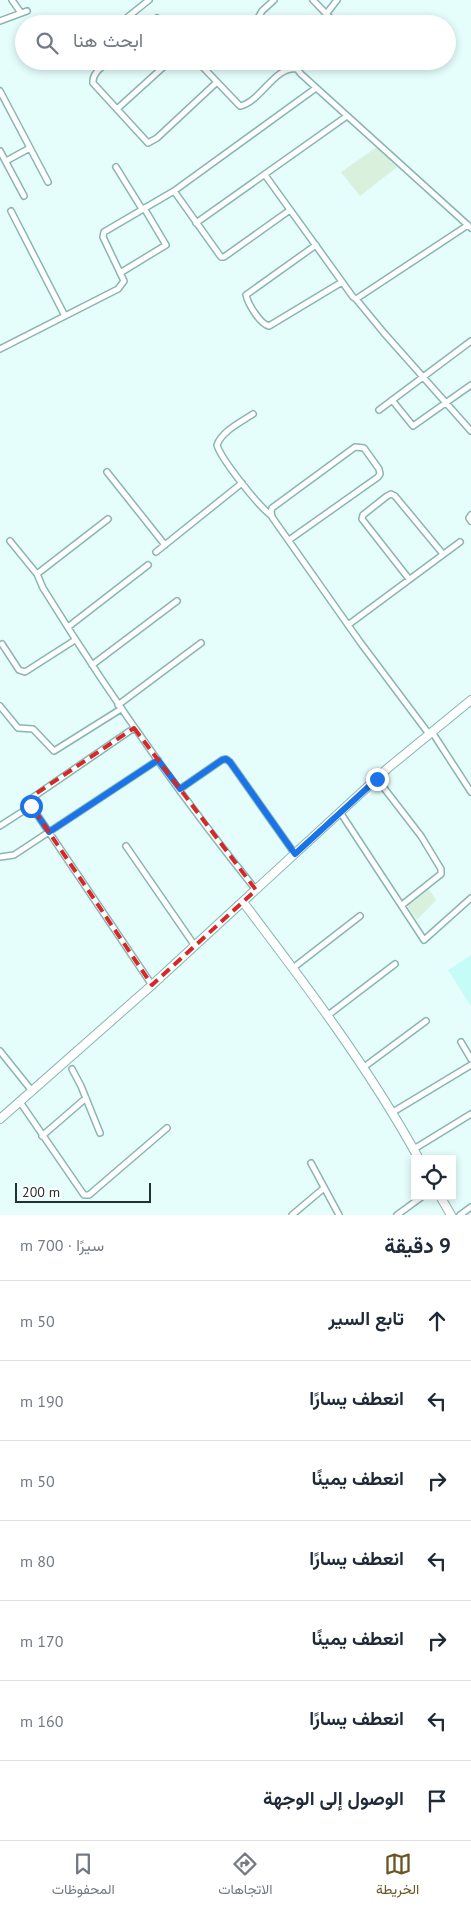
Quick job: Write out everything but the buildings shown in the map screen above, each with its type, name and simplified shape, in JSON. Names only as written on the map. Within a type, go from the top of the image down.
[{"type":"main road","points":[[0,1119],[152,985],[377,779],[471,700]]},
{"type":"main road","points":[[243,902],[364,1067],[393,1112],[417,1155]]},
{"type":"main road","points":[[442,1200],[451,1215]]},
{"type":"street","points":[[12,0],[24,12],[16,15]]},
{"type":"street","points":[[130,15],[149,0]]},
{"type":"street","points":[[259,15],[274,0]]},
{"type":"street","points":[[313,0],[327,13],[337,0]]},
{"type":"street","points":[[0,21],[15,15]]},
{"type":"street","points":[[99,70],[95,74],[94,85],[146,142],[151,142],[217,82]]},
{"type":"street","points":[[117,110],[160,70]]},
{"type":"street","points":[[206,70],[242,106],[287,70]]},
{"type":"street","points":[[298,70],[469,226],[356,299]]},
{"type":"street","points":[[0,349],[118,289],[124,283],[105,242],[103,233],[174,191],[316,88]]},
{"type":"street","points":[[0,90],[48,182]]},
{"type":"street","points":[[196,223],[347,116]]},
{"type":"street","points":[[6,161],[30,148]]},
{"type":"street","points":[[0,150],[24,196]]},
{"type":"street","points":[[116,167],[166,245],[120,273]]},
{"type":"street","points":[[264,175],[353,297],[471,431]]},
{"type":"street","points":[[174,191],[219,255],[224,257],[290,210]]},
{"type":"street","points":[[11,211],[65,316]]},
{"type":"street","points":[[316,244],[248,293],[248,301],[263,324],[269,326],[342,282]]},
{"type":"street","points":[[379,410],[471,341]]},
{"type":"street","points":[[392,400],[413,426],[446,404],[471,384]]},
{"type":"street","points":[[252,414],[226,433],[217,445],[242,483],[260,507],[272,517],[348,625],[430,733],[471,792]]},
{"type":"street","points":[[272,517],[272,508],[355,447],[364,448],[379,469],[380,474],[378,477],[289,540]]},
{"type":"street","points":[[107,472],[165,545]]},
{"type":"street","points":[[156,552],[242,483]]},
{"type":"street","points":[[409,579],[362,519],[363,515],[387,496],[391,494],[395,496],[443,554]]},
{"type":"street","points":[[471,515],[469,518],[471,521]]},
{"type":"street","points":[[37,574],[108,519]]},
{"type":"street","points":[[10,541],[37,574],[43,588],[134,728],[219,844],[256,890]]},
{"type":"street","points":[[348,625],[460,542]]},
{"type":"street","points":[[68,627],[148,565]]},
{"type":"street","points":[[92,665],[177,601]]},
{"type":"street","points":[[2,644],[19,670],[25,672],[76,640]]},
{"type":"street","points":[[0,706],[18,728],[33,729],[54,752],[120,707],[201,643]]},
{"type":"street","points":[[134,728],[29,800],[31,806],[152,985]]},
{"type":"street","points":[[180,789],[226,759],[295,854]]},
{"type":"street","points":[[0,857],[14,855],[158,760]]},
{"type":"street","points":[[377,779],[422,836],[441,869],[440,874],[402,905]]},
{"type":"street","points":[[0,826],[31,806]]},
{"type":"street","points":[[340,812],[424,940],[471,898]]},
{"type":"street","points":[[126,846],[195,946]]},
{"type":"street","points":[[293,968],[360,916]]},
{"type":"street","points":[[327,1016],[395,964]]},
{"type":"street","points":[[364,1067],[426,1021]]},
{"type":"street","points":[[461,1042],[471,1059]]},
{"type":"street","points":[[0,1051],[32,1091]]},
{"type":"street","points":[[393,1112],[471,1065]]},
{"type":"street","points":[[72,1069],[100,1133]]},
{"type":"street","points":[[42,1136],[86,1098]]},
{"type":"street","points":[[20,1102],[84,1195],[89,1195],[167,1128]]},
{"type":"street","points":[[414,1150],[471,1114]]},
{"type":"street","points":[[311,1163],[339,1215]]},
{"type":"street","points":[[292,1215],[324,1188]]},
{"type":"street","points":[[398,1215],[418,1200]]},
{"type":"street","points":[[460,1215],[471,1207]]},
{"type":"highlighted area","points":[[134,728],[256,890],[152,985],[30,804],[31,797]]},
{"type":"shaded area","points":[[471,955],[471,1006],[448,970]]},
{"type":"green space","points":[[377,147],[397,167],[360,196],[341,172]]},
{"type":"green space","points":[[428,888],[436,900],[417,920],[407,906]]},
{"type":"route","points":[[31,806],[49,832],[158,760],[180,789],[226,759],[295,854],[377,779]]}]
